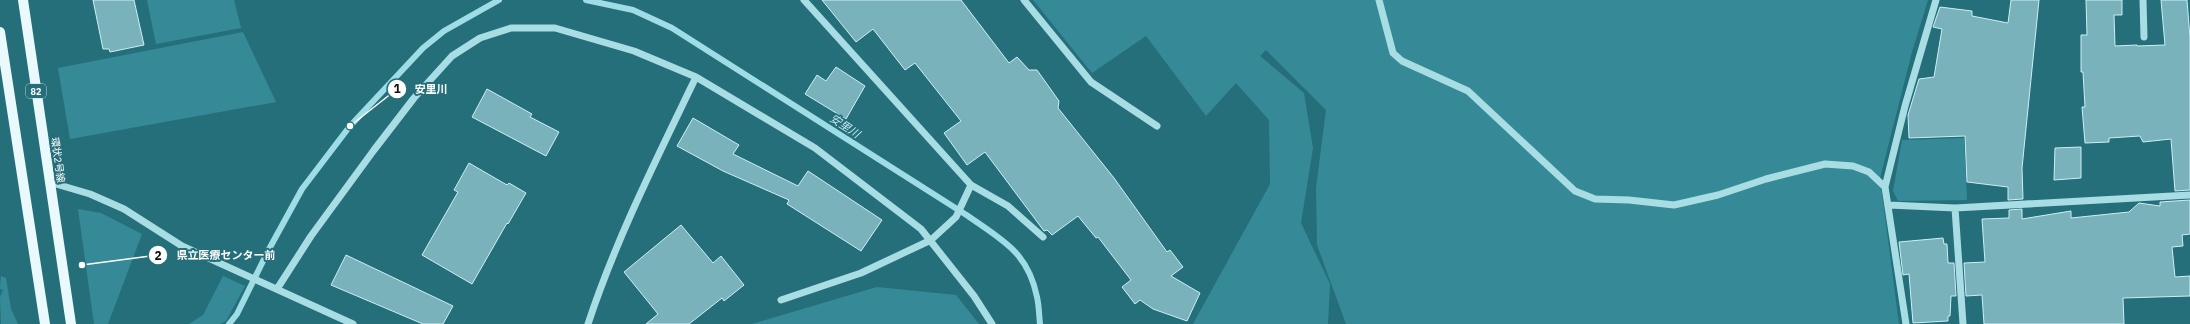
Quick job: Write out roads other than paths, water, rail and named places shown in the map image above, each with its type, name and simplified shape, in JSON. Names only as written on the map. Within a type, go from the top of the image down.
[{"type":"main road","name":"環状2号線","points":[[23,0],[49,182],[72,324]]},
{"type":"main road","points":[[0,32],[45,324]]},
{"type":"street","points":[[1024,0],[1091,82],[1157,126]]},
{"type":"street","points":[[1379,0],[1393,52],[1402,61],[1468,91],[1575,191],[1596,199],[1629,200],[1674,205],[1718,196],[1766,179],[1825,164],[1853,166],[1864,170],[1869,172],[1885,187]]},
{"type":"street","points":[[1906,324],[1889,205],[1885,187],[1905,106],[1936,0]]},
{"type":"street","points":[[2143,0],[2144,36]]},
{"type":"street","points":[[808,2],[930,137],[971,185],[1008,206],[1043,237]]},
{"type":"street","points":[[277,289],[311,236],[414,98],[452,56],[480,38],[511,28],[555,28],[634,51],[696,77],[815,148],[921,229],[974,296],[992,324]]},
{"type":"street","points":[[588,324],[602,280],[632,210],[696,77]]},
{"type":"street","points":[[49,182],[90,194],[124,209],[182,246],[353,324]]},
{"type":"street","points":[[781,300],[861,273],[931,240],[956,217],[971,185]]},
{"type":"street","points":[[1889,205],[1955,208],[2190,195]]},
{"type":"street","points":[[1955,208],[1963,324]]},
{"type":"waterway","name":"安里川","points":[[229,324],[237,314],[268,251],[302,189],[350,126],[423,48],[444,31],[499,0]]},
{"type":"waterway","name":"安里川","points":[[586,0],[633,10],[672,28],[992,232],[1012,249],[1027,269],[1033,282],[1037,297],[1040,324]]},
{"type":"place","name":"安里川","points":[[350,126]]},
{"type":"place","name":"県立医療センター前","points":[[82,265]]}]
